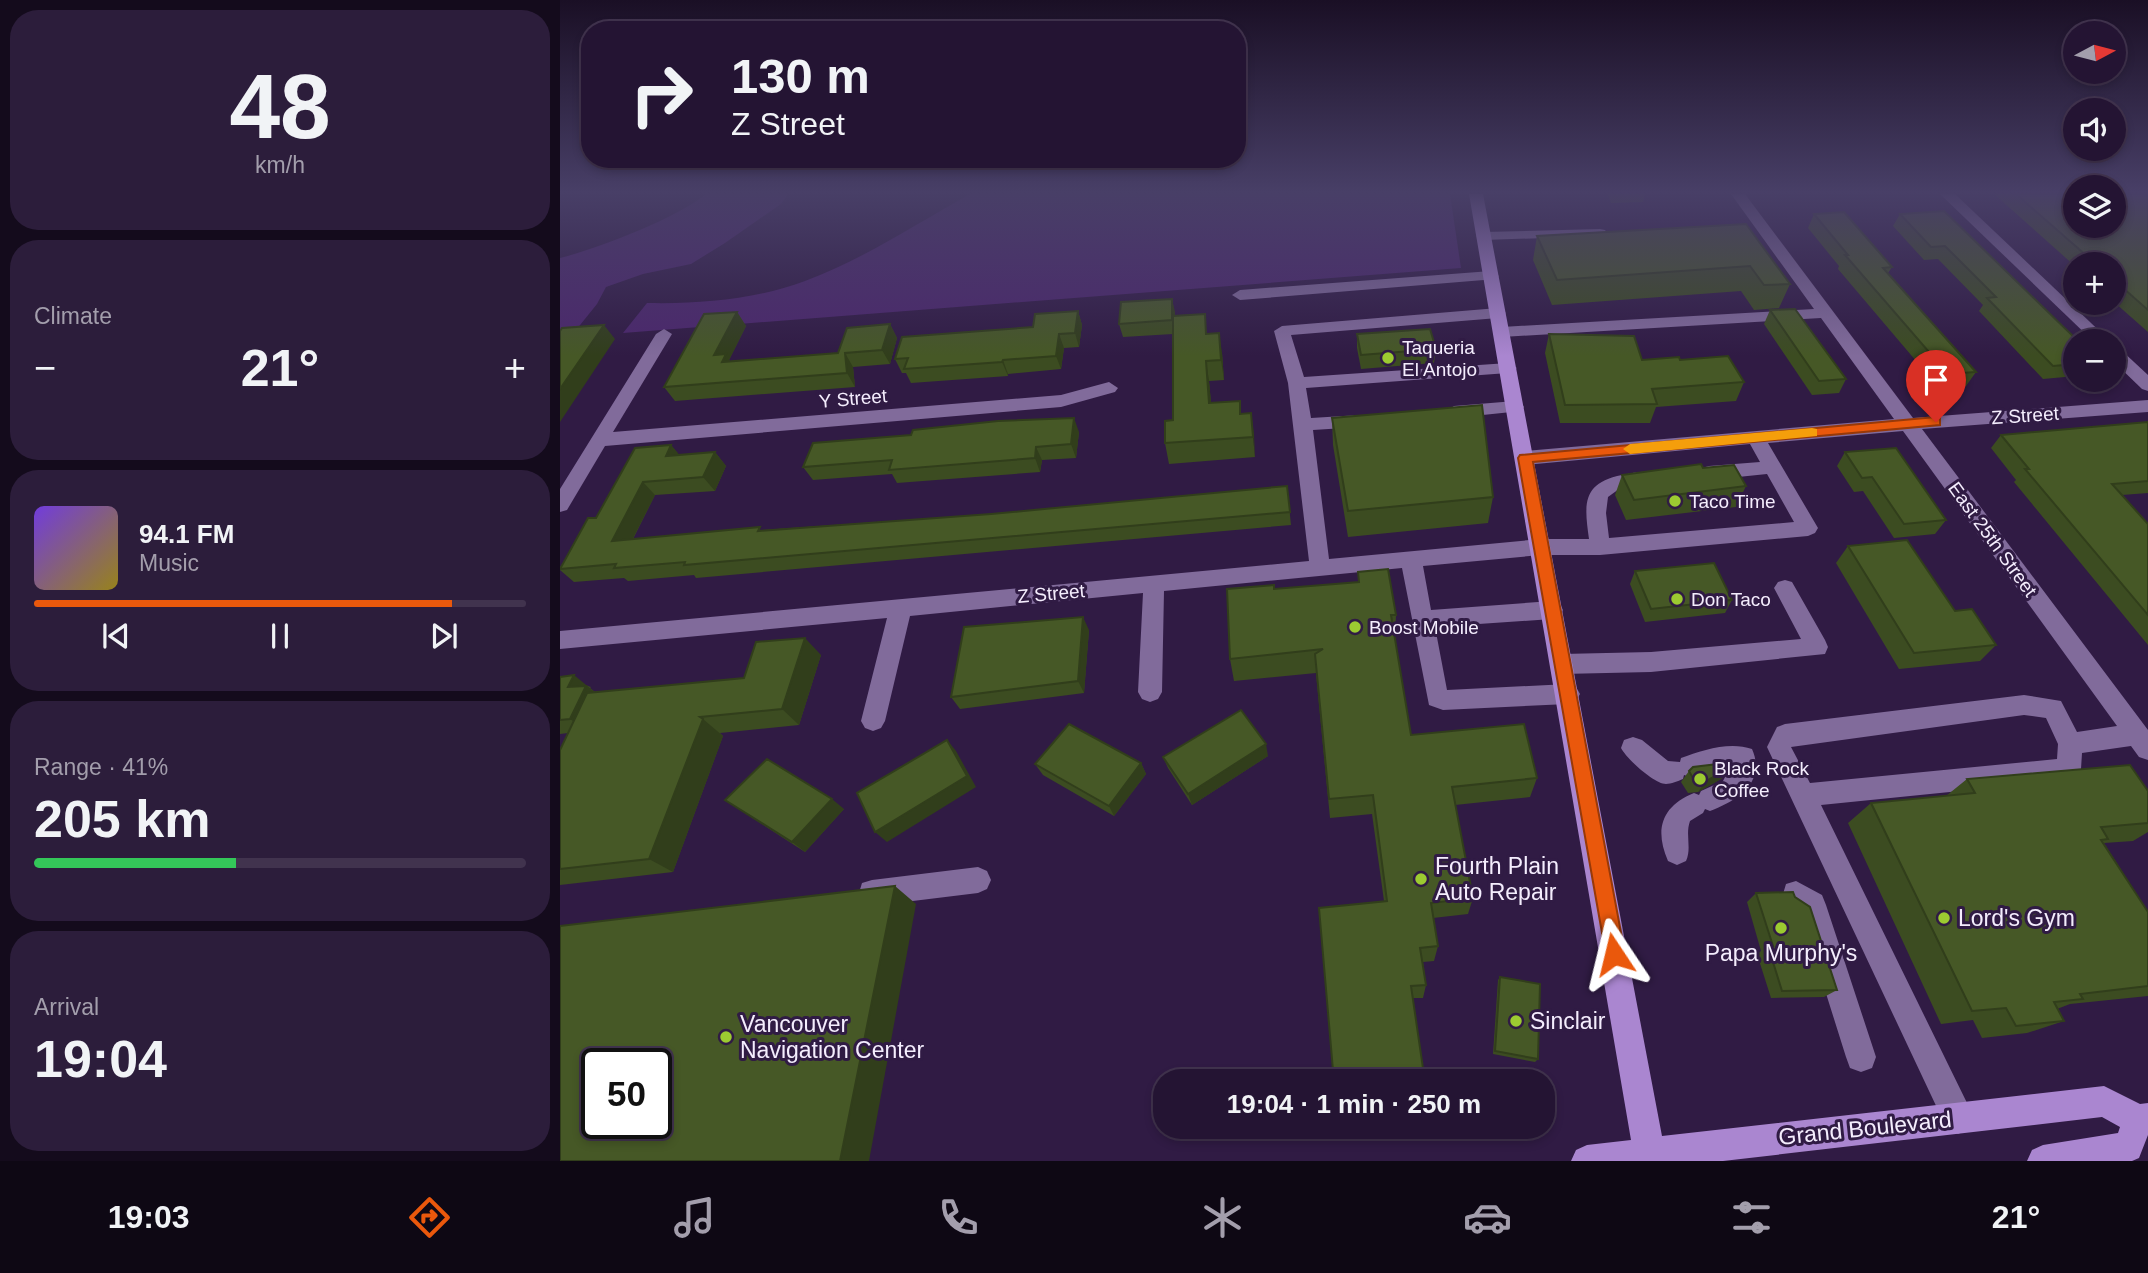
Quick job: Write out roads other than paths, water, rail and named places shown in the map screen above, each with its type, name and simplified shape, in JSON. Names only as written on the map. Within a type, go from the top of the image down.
[{"type":"main road","points":[[1485,248],[1650,1157]]},
{"type":"main road","name":"Grand Boulevard","points":[[1587,1161],[1650,1157],[2104,1101],[2143,1119],[2128,1147],[2043,1161]]},
{"type":"street","name":"East 25th Street","points":[[1773,248],[1827,313],[2142,742]]},
{"type":"street","points":[[2004,248],[2089,329]]},
{"type":"street","points":[[1240,295],[1491,276]]},
{"type":"street","points":[[1320,568],[1297,383],[1282,331],[1498,313]]},
{"type":"street","points":[[1502,332],[1827,313]]},
{"type":"street","points":[[560,505],[664,334]]},
{"type":"street","points":[[2126,364],[2148,385]]},
{"type":"street","points":[[1297,383],[1508,368]]},
{"type":"street","name":"Y Street","points":[[599,440],[1061,401],[1109,388]]},
{"type":"street","name":"Z Street","points":[[1525,458],[2148,406]]},
{"type":"street","points":[[1442,413],[1515,407]]},
{"type":"street","points":[[1303,425],[1372,419]]},
{"type":"street","points":[[1689,475],[1773,467],[1755,437]]},
{"type":"street","points":[[1612,450],[1626,481]]},
{"type":"street","name":"Z Street","points":[[560,640],[1541,547],[1600,547],[1808,528],[1773,467]]},
{"type":"street","points":[[1600,547],[1595,507],[1599,491],[1606,485],[1664,477]]},
{"type":"street","points":[[1411,559],[1437,698],[1443,701],[1568,694]]},
{"type":"street","points":[[1150,692],[1154,585]]},
{"type":"street","points":[[1562,664],[1651,662],[1817,647],[1785,587]]},
{"type":"street","points":[[873,722],[901,606]]},
{"type":"street","points":[[1422,619],[1552,610]]},
{"type":"street","points":[[1803,795],[2069,769],[2070,744],[2053,708],[2024,705],[1785,735],[1779,747],[1876,943],[1958,1118]]},
{"type":"street","points":[[2070,744],[2142,742]]},
{"type":"street","points":[[1633,748],[1676,770],[1714,759],[1743,757],[1739,784],[1732,790],[1696,804],[1675,820],[1677,852]]},
{"type":"street","points":[[1676,770],[1675,782],[1683,796],[1696,804]]},
{"type":"street","points":[[843,896],[978,880]]},
{"type":"street","points":[[1796,894],[1812,905],[1861,1057]]},
{"type":"place","name":"Taqueria El Antojo","points":[[1388,358]]},
{"type":"place","name":"Taco Time","points":[[1675,501]]},
{"type":"place","name":"Don Taco","points":[[1677,599]]},
{"type":"place","name":"Boost Mobile","points":[[1355,627]]},
{"type":"place","name":"Black Rock Coffee","points":[[1700,779]]},
{"type":"place","name":"Fourth Plain Auto Repair","points":[[1421,879]]},
{"type":"place","name":"Lord's Gym","points":[[1944,918]]},
{"type":"place","name":"Papa Murphy's","points":[[1781,928]]},
{"type":"place","name":"Sinclair","points":[[1516,1021]]},
{"type":"place","name":"Vancouver Navigation Center","points":[[726,1037]]}]
